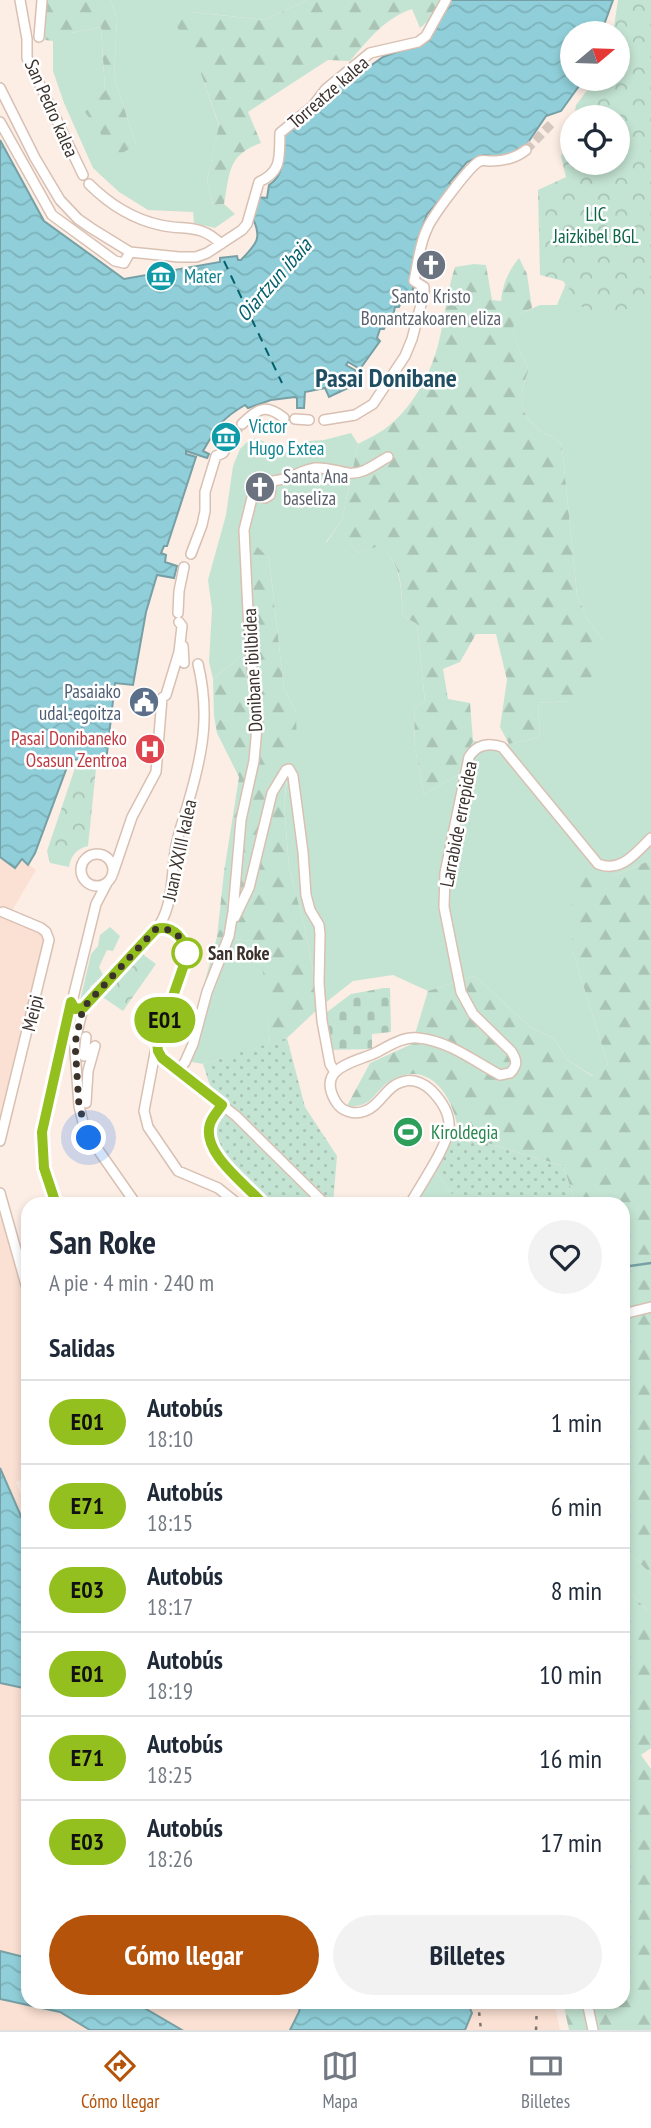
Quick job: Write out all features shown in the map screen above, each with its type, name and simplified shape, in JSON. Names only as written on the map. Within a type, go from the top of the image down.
[{"type":"street","name":"San Pedro kalea","points":[[20,0],[27,39],[27,58],[86,179],[105,199],[140,218],[165,226],[199,229],[211,234],[221,244]]},
{"type":"street","points":[[39,37],[42,0]]},
{"type":"street","name":"Torreatze kalea","points":[[0,122],[52,215],[115,261],[124,263],[130,252],[196,257],[221,244],[247,224],[259,182],[271,177],[278,167],[280,133],[313,107],[326,89],[370,53],[418,42],[426,36],[446,0]]},
{"type":"street","points":[[0,88],[35,158],[60,200],[78,219],[130,252]]},
{"type":"street","points":[[0,114],[5,108],[5,99]]},
{"type":"street","points":[[324,420],[355,415],[373,404],[405,356],[424,293],[424,287],[414,281],[427,226],[480,161],[509,159],[526,150]]},
{"type":"street","points":[[242,424],[255,411],[267,408],[290,418],[309,420]]},
{"type":"street","points":[[191,554],[202,525],[208,479],[216,457],[223,453],[230,441]]},
{"type":"street","name":"Donibane ibilbidea","points":[[178,1071],[193,1044],[207,992],[229,936],[239,840],[254,761],[258,715],[250,652],[244,530],[252,498],[268,497],[273,481],[288,479],[304,470],[320,467],[357,473],[388,457]]},
{"type":"street","points":[[54,1197],[42,1156],[42,1132],[96,904],[113,873],[132,817],[156,772],[162,698],[166,695],[181,642],[180,579],[184,567]]},
{"type":"street","points":[[181,642],[184,646],[184,663]]},
{"type":"street","name":"Juan XXIII kalea","points":[[67,1019],[83,1008],[156,929],[165,914],[176,847],[204,741],[204,688],[198,664]]},
{"type":"street","name":"Larrabide errepidea","points":[[335,1072],[350,1061],[413,1038],[428,1040],[458,1051],[500,1075],[510,1073],[516,1064],[516,1058],[511,1051],[473,1014],[461,992],[444,907],[445,873],[469,757],[473,750],[487,744],[496,745],[508,752],[598,864],[611,867],[619,865],[631,858],[651,838]]},
{"type":"street","points":[[232,922],[250,887],[272,793],[289,769],[293,776],[306,895],[310,910],[319,925],[322,1021],[330,1064],[335,1072],[331,1088],[333,1096],[339,1107],[349,1112],[365,1111],[398,1083],[410,1080],[430,1089],[446,1111],[449,1128],[445,1141],[414,1197]]},
{"type":"street","points":[[96,904],[95,894],[82,877],[83,862],[89,856],[97,854],[106,857],[113,873]]},
{"type":"street","points":[[90,885],[107,883]]},
{"type":"street","name":"Meipi","points":[[0,1141],[49,943],[47,934],[41,928],[3,912]]},
{"type":"street","points":[[156,929],[163,928],[178,935],[187,951],[157,1042],[144,1111],[146,1124],[178,1171],[218,1188],[229,1197]]},
{"type":"street","points":[[71,1002],[75,1009],[83,1008]]},
{"type":"street","name":"Juan XXIII kalea","points":[[80,1059],[75,1043],[83,1008]]},
{"type":"street","points":[[63,1036],[68,1032],[72,1033],[75,1043]]},
{"type":"street","points":[[86,1037],[80,1059],[79,1106],[85,1131],[131,1197]]},
{"type":"street","points":[[157,1042],[160,1056],[236,1116],[318,1197]]},
{"type":"street","points":[[80,1059],[95,1046],[88,1071],[86,1103]]},
{"type":"street","points":[[222,1105],[210,1124],[209,1138],[215,1153],[256,1197]]},
{"type":"street","points":[[0,1193],[21,1267]]},
{"type":"street","points":[[630,1312],[651,1307]]},
{"type":"street","points":[[588,2009],[593,2030]]},
{"type":"shaded area","points":[[0,857],[15,867],[22,859],[36,870],[7,919],[38,930],[45,941],[0,1124]]},
{"type":"shaded area","points":[[0,1207],[21,1283],[21,1480],[16,1482],[21,1494],[21,1517],[0,1468]]},
{"type":"shaded area","points":[[0,1683],[21,1688],[21,1956],[0,1951]]},
{"type":"shaded area","points":[[0,1999],[21,2004],[21,2009],[60,2012],[90,2030],[0,2030]]},
{"type":"shaded area","points":[[146,2009],[300,2009],[290,2030],[182,2030]]},
{"type":"shaded area","points":[[470,2009],[556,2009],[560,2030],[465,2030],[472,2013]]},
{"type":"green space","points":[[45,0],[110,0],[117,19],[114,77],[136,145],[117,156],[85,112],[105,91],[101,27],[71,33],[71,54],[53,54],[53,41],[45,40]]},
{"type":"green space","points":[[110,0],[307,0],[265,20],[193,12],[200,71],[219,126],[207,181],[213,205],[224,204],[235,214],[215,228],[194,223],[193,212],[148,210],[119,192],[93,168],[64,103],[53,71],[53,54],[71,53],[71,33],[101,27],[105,91],[136,145],[114,77],[117,19]]},
{"type":"green space","points":[[307,0],[442,0],[435,15],[420,28],[412,9],[402,13],[378,31],[350,61],[328,60],[248,112],[261,143],[236,159],[229,174],[224,204],[213,205],[207,181],[219,125],[200,71],[172,17],[192,12],[265,20]]},
{"type":"green space","name":"LIC Jaizkibel BGL","points":[[618,0],[651,0],[651,308],[588,315],[563,281],[540,275],[538,190],[566,175],[630,175],[630,105],[576,105],[587,91],[630,91],[630,21],[615,21]]},
{"type":"green space","points":[[519,258],[527,274],[532,308],[516,316],[514,323],[516,343],[529,369],[523,388],[522,405],[535,426],[562,446],[577,595],[588,620],[603,640],[586,694],[569,701],[538,703],[540,737],[509,744],[500,727],[507,680],[496,634],[476,634],[460,662],[443,669],[448,699],[470,703],[473,741],[458,775],[424,794],[415,749],[414,708],[425,702],[417,624],[403,616],[397,570],[381,545],[359,553],[349,543],[326,543],[342,520],[358,444],[395,420],[420,389],[426,377],[439,341],[455,267],[486,265],[492,300],[501,301],[507,278]]},
{"type":"green space","points":[[576,259],[651,299],[651,860],[613,876],[573,952],[608,1065],[593,1076],[567,1060],[554,1038],[531,1028],[475,976],[428,991],[393,975],[353,981],[320,1007],[305,929],[289,867],[284,804],[296,712],[284,689],[269,558],[250,541],[251,648],[213,679],[209,662],[212,609],[208,580],[226,515],[233,466],[240,449],[256,438],[288,453],[306,455],[308,441],[351,433],[358,444],[342,520],[326,542],[349,543],[359,553],[381,544],[397,569],[403,616],[417,624],[425,702],[414,708],[415,749],[424,794],[458,775],[473,741],[509,744],[540,737],[538,703],[569,701],[603,640],[588,620],[577,595],[562,446],[535,426],[522,405],[523,388],[529,369],[516,343],[513,323],[515,316],[540,305],[557,305]]},
{"type":"green space","points":[[250,540],[269,558],[284,689],[296,712],[297,749],[287,776],[284,804],[289,867],[305,929],[320,1007],[287,1038],[270,1044],[260,942],[217,937],[239,777],[217,733],[213,679],[251,648],[241,562]]},
{"type":"green space","points":[[75,768],[96,769],[88,846],[75,854],[69,867],[50,863],[47,851]]},
{"type":"green space","points":[[651,860],[651,1574],[630,1554],[630,1197],[574,1197],[563,1166],[487,1143],[458,1129],[445,1094],[428,1078],[418,1074],[392,1080],[368,1102],[347,1106],[370,1063],[412,1044],[428,991],[475,976],[531,1028],[554,1038],[567,1060],[592,1076],[608,1065],[573,952],[571,910],[580,871],[613,876]]},
{"type":"green space","points":[[110,927],[120,936],[113,951],[107,950],[99,967],[104,977],[90,987],[92,990],[80,1001],[91,954],[98,946],[100,935]]},
{"type":"green space","points":[[217,937],[261,942],[270,1044],[203,1064],[182,1060],[189,1040]]},
{"type":"green space","points":[[141,953],[156,964],[123,1011],[101,996]]},
{"type":"green space","points":[[390,988],[391,1032],[372,1034],[372,1049],[329,1050],[327,1012],[351,994]]},
{"type":"green space","points":[[287,1038],[305,1107],[337,1156],[334,1197],[256,1197],[218,1157],[208,1133],[218,1110],[203,1064]]},
{"type":"green space","points":[[458,1129],[487,1143],[563,1166],[574,1197],[455,1197],[434,1170]]},
{"type":"green space","points":[[434,1170],[455,1197],[420,1197]]},
{"type":"green space","points":[[630,1554],[651,1574],[651,1615],[630,1592]]},
{"type":"green space","points":[[630,1592],[651,1615],[651,1748],[641,1755],[651,1769],[651,2030],[569,2030],[564,2009],[630,2009]]},
{"type":"water","name":"Oiartzun ibaia","points":[[448,0],[613,0],[605,21],[560,21],[560,91],[575,91],[565,105],[560,105],[560,111],[546,116],[523,150],[500,157],[484,155],[467,162],[449,183],[453,186],[427,214],[418,240],[410,283],[414,284],[412,293],[405,293],[399,307],[395,307],[392,320],[388,319],[384,329],[380,329],[377,338],[380,341],[360,369],[348,362],[346,365],[358,372],[347,383],[350,387],[329,397],[325,388],[305,392],[304,408],[297,408],[295,397],[271,400],[248,408],[245,405],[225,419],[216,430],[203,451],[209,454],[207,458],[186,451],[186,454],[196,457],[167,546],[164,546],[161,553],[166,555],[165,562],[177,566],[174,578],[157,575],[146,612],[133,685],[115,683],[106,762],[70,759],[35,853],[28,865],[22,859],[15,868],[0,857],[0,140],[44,221],[124,279],[220,262],[220,258],[237,256],[238,260],[241,260],[256,241],[257,232],[253,219],[258,197],[267,198],[269,185],[281,169],[284,134],[329,90],[354,70],[359,74],[383,57],[414,48],[430,37]]},
{"type":"water","points":[[0,1468],[21,1516],[21,1688],[0,1683]]},
{"type":"water","points":[[0,1951],[21,1956],[21,2004],[0,1999]]},
{"type":"water","points":[[46,2009],[146,2009],[182,2030],[90,2030],[60,2012]]},
{"type":"water","points":[[300,2009],[470,2009],[472,2013],[465,2030],[290,2030]]},
{"type":"waterway","points":[[630,1266],[651,1263]]},
{"type":"ferry route","points":[[224,261],[282,383]]},
{"type":"tunnel","points":[[526,150],[553,122]]},
{"type":"tunnel","points":[[230,441],[242,424]]},
{"type":"railway","points":[[479,2009],[481,2030]]},
{"type":"railway","points":[[536,2030],[537,2009]]},
{"type":"bus line","name":"E01","points":[[53,1197],[42,1156],[43,1120],[71,1002],[75,1009],[83,1008],[159,928],[174,932],[182,939],[187,956],[157,1042],[158,1051],[168,1063],[222,1105],[209,1126],[210,1143],[218,1157],[256,1197]]},
{"type":"place","name":"Santo Kristo Bonantzakoaren eliza","points":[[431,265]]},
{"type":"place","name":"Mater","points":[[161,276]]},
{"type":"place","name":"Victor Hugo Extea","points":[[226,437]]},
{"type":"place","name":"Santa Ana baseliza","points":[[260,487]]},
{"type":"place","name":"Pasaiako udal-egoitza","points":[[144,702]]},
{"type":"place","name":"Pasai Donibaneko Osasun Zentroa","points":[[150,749]]},
{"type":"place","name":"San Roke","points":[[187,953]]},
{"type":"place","name":"Kiroldegia","points":[[408,1132]]},
{"type":"district","name":"Pasai Donibane","points":[[386,378]]},
{"type":"route","points":[[89,1138],[79,1106],[75,1043],[83,1008],[156,929],[163,928],[178,935],[185,944],[187,953]]}]
